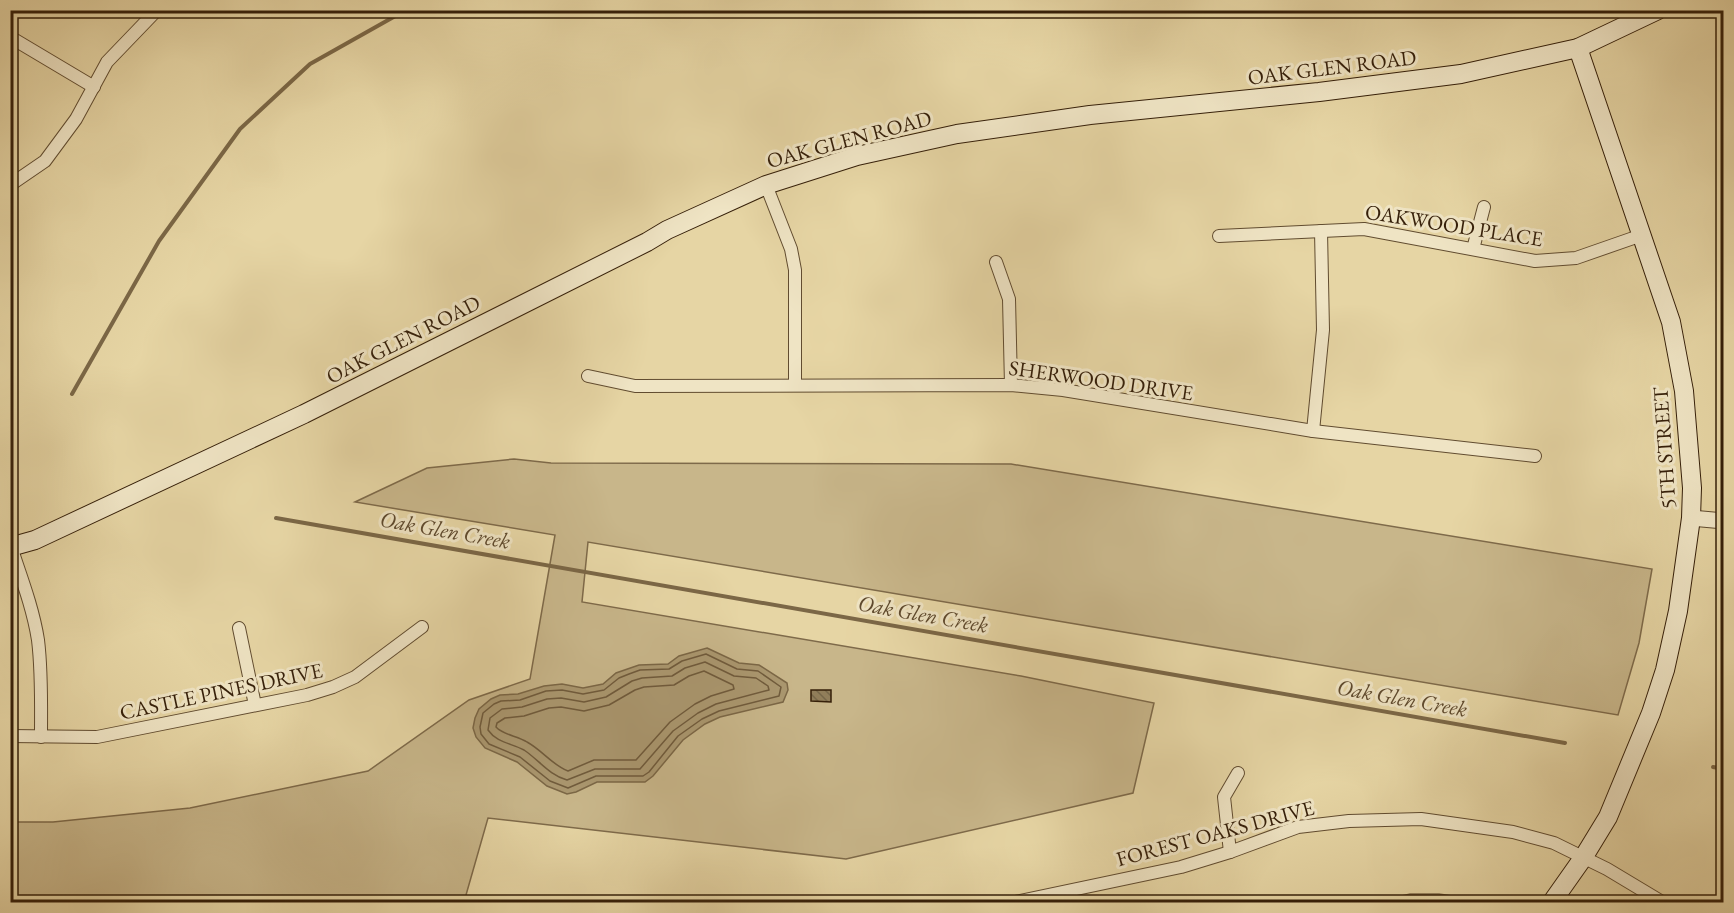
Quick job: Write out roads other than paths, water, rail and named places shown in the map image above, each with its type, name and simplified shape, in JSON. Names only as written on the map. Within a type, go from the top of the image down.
[{"type":"main road","name":"OAK GLEN ROAD","points":[[11,547],[55,531],[304,414],[647,243],[667,230],[766,184],[857,156],[957,134],[1090,115],[1319,92],[1461,74],[1578,48],[1658,10]]},
{"type":"main road","name":"5TH STREET","points":[[1552,903],[1608,817],[1652,713],[1665,670],[1678,611],[1691,518],[1692,488],[1684,391],[1671,322],[1578,48]]},
{"type":"street","points":[[10,185],[45,161],[76,120],[107,62],[157,10]]},
{"type":"street","points":[[10,37],[94,87]]},
{"type":"street","points":[[766,184],[791,249],[795,270],[795,385]]},
{"type":"street","points":[[1473,249],[1484,207]]},
{"type":"street","name":"OAKWOOD PLACE","points":[[1220,236],[1364,229],[1534,261],[1576,258],[1642,235]]},
{"type":"street","points":[[1313,431],[1323,330],[1321,231]]},
{"type":"street","points":[[996,262],[1009,298],[1011,385]]},
{"type":"street","name":"SHERWOOD DRIVE","points":[[588,376],[635,386],[1011,385],[1063,390],[1313,431],[1535,456]]},
{"type":"street","points":[[1691,518],[1724,521]]},
{"type":"street","points":[[11,547],[32,613],[38,641],[41,677],[41,737]]},
{"type":"street","name":"CASTLE PINES DRIVE","points":[[10,736],[98,737],[307,695],[355,677],[422,627]]},
{"type":"street","points":[[239,628],[255,705]]},
{"type":"street","points":[[1230,852],[1224,797],[1238,772]]},
{"type":"street","name":"FOREST OAKS DRIVE","points":[[1015,903],[1180,867],[1230,852],[1298,827],[1349,821],[1421,819],[1533,836],[1554,843],[1607,869],[1662,903]]},
{"type":"water","points":[[707,648],[739,663],[759,665],[787,683],[788,690],[783,702],[720,717],[705,724],[683,740],[653,776],[645,782],[597,782],[567,794],[547,786],[517,762],[485,748],[476,737],[473,728],[479,709],[500,695],[518,694],[544,686],[562,684],[583,688],[603,684],[616,673],[639,665],[668,664],[679,656]]},
{"type":"waterway","points":[[72,394],[159,241],[240,129],[310,64],[406,10]]},
{"type":"waterway","name":"Oak Glen Creek","points":[[276,518],[1565,743]]},
{"type":"waterway","name":"Oak Glen Creek","points":[[1713,767],[1724,769]]}]
